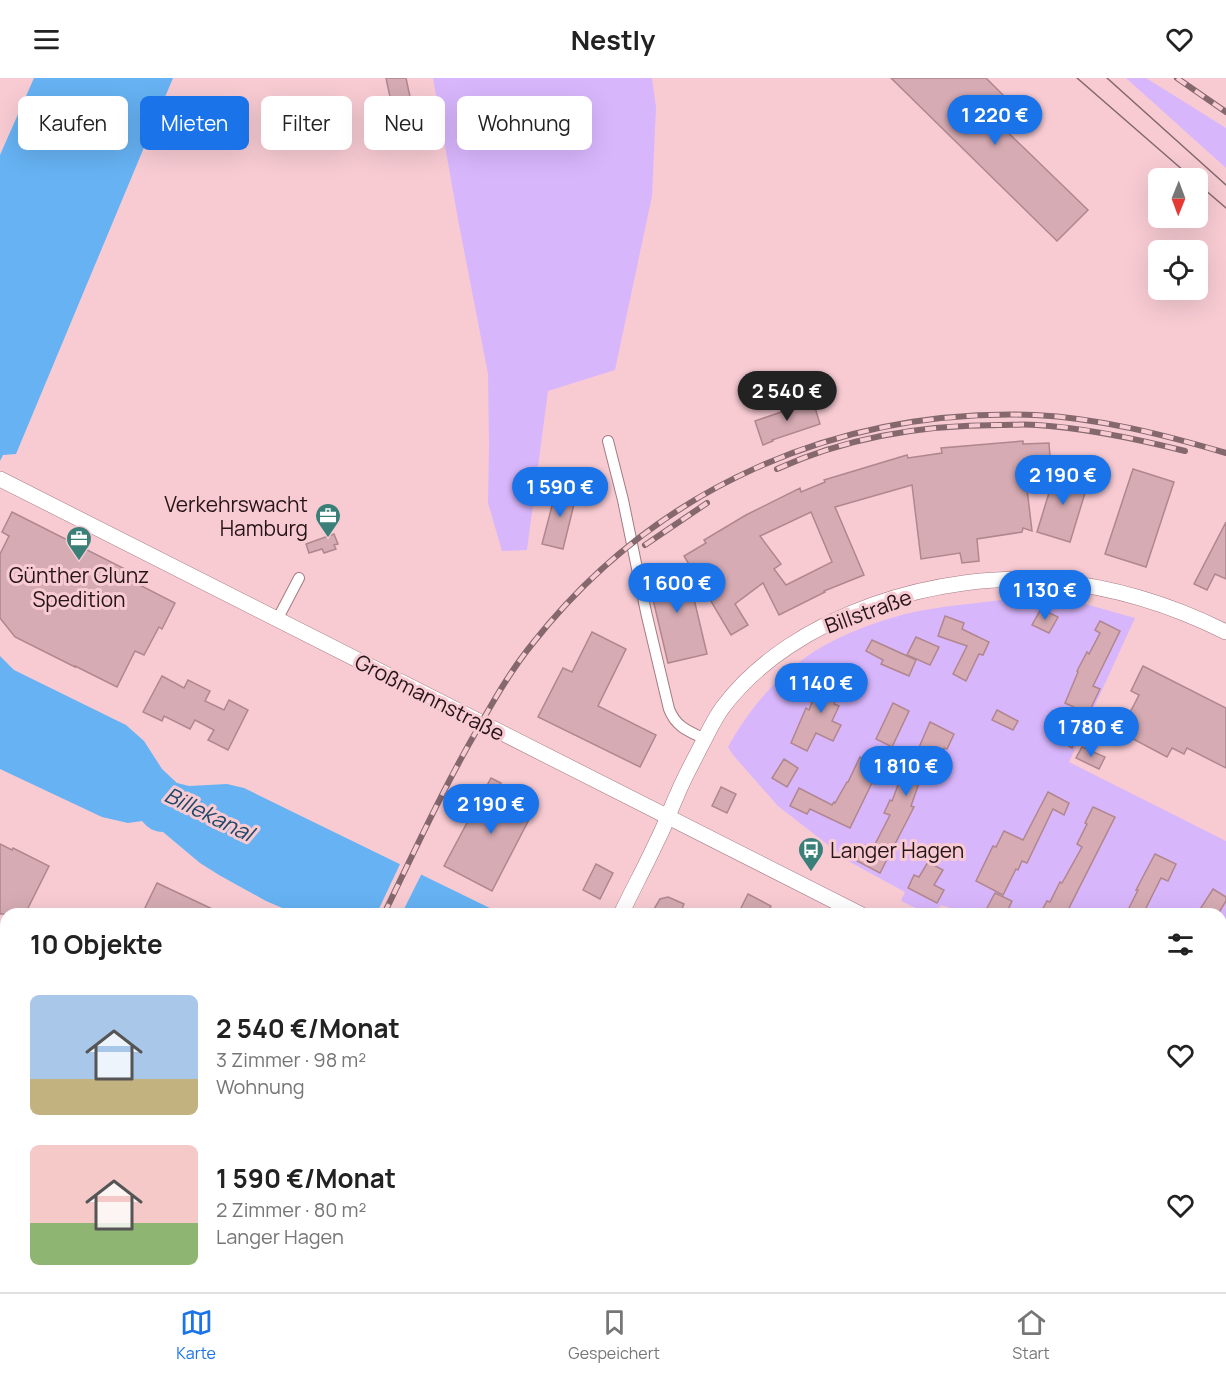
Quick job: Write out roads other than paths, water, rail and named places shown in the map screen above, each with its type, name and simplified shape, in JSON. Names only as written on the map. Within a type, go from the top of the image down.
[{"type":"main road","name":"Großmannstraße","points":[[0,479],[848,908]]},
{"type":"main road","name":"Billstraße","points":[[624,908],[714,720],[759,668],[801,638],[847,614],[885,601],[937,588],[1002,580],[1051,581],[1079,584],[1159,604],[1226,632]]},
{"type":"street","points":[[608,441],[623,500],[645,612],[669,709],[676,723],[682,728],[705,739]]},
{"type":"street","points":[[277,620],[299,578]]},
{"type":"water","points":[[34,78],[173,78],[165,96],[140,96],[140,150],[143,150],[16,454],[3,455],[0,461],[0,155],[18,114],[18,150],[128,150],[128,96],[26,96]]},
{"type":"water","name":"Billekanal","points":[[0,656],[14,670],[126,725],[144,741],[162,769],[177,783],[189,786],[227,784],[244,788],[490,908],[282,908],[219,875],[200,863],[163,832],[151,829],[142,821],[128,823],[102,817],[0,769]]},
{"type":"tram line","points":[[1077,78],[1180,168]]},
{"type":"tram line","points":[[1107,78],[1226,185]]},
{"type":"tram line","points":[[1208,192],[1226,208]]},
{"type":"railway","points":[[1177,78],[1226,112]]},
{"type":"railway","points":[[387,908],[464,752],[503,685],[525,653],[582,588],[636,541],[694,500],[756,468],[822,443],[891,426],[962,416],[1035,415],[1083,420],[1156,434],[1226,453]]},
{"type":"railway","points":[[777,469],[858,441],[943,427],[1032,425],[1074,429],[1130,438],[1185,451]]},
{"type":"railway","points":[[645,545],[707,503]]},
{"type":"place","name":"Verkehrswacht Hamburg","points":[[328,539]]},
{"type":"place","name":"Günther Glunz Spedition","points":[[79,562]]},
{"type":"place","name":"Langer Hagen","points":[[811,873]]}]
